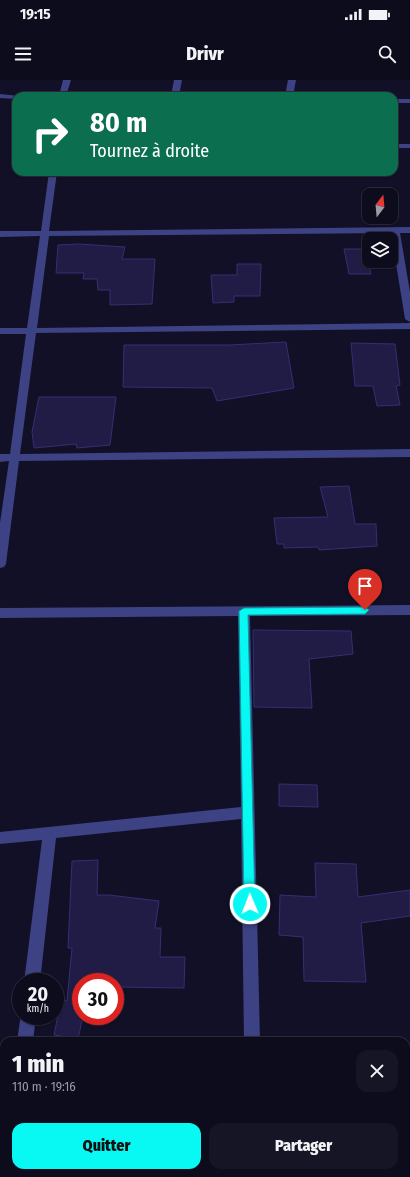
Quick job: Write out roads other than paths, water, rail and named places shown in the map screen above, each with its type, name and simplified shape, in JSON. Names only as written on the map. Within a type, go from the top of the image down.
[{"type":"street","points":[[64,92],[67,80]]},
{"type":"street","points":[[176,92],[178,80]]},
{"type":"street","points":[[290,92],[292,80]]},
{"type":"street","points":[[0,96],[12,97]]},
{"type":"street","points":[[398,101],[410,101]]},
{"type":"street","points":[[398,146],[410,146]]},
{"type":"street","points":[[0,564],[52,176]]},
{"type":"street","points":[[395,230],[410,319]]},
{"type":"street","points":[[0,234],[410,230]]},
{"type":"street","points":[[0,331],[410,326]]},
{"type":"street","points":[[0,458],[410,453]]},
{"type":"street","points":[[0,613],[410,610]]},
{"type":"street","points":[[244,611],[252,1037]]},
{"type":"street","points":[[0,838],[248,812]]},
{"type":"street","points":[[33,973],[50,833]]},
{"type":"street","points":[[25,1037],[27,1025]]}]
